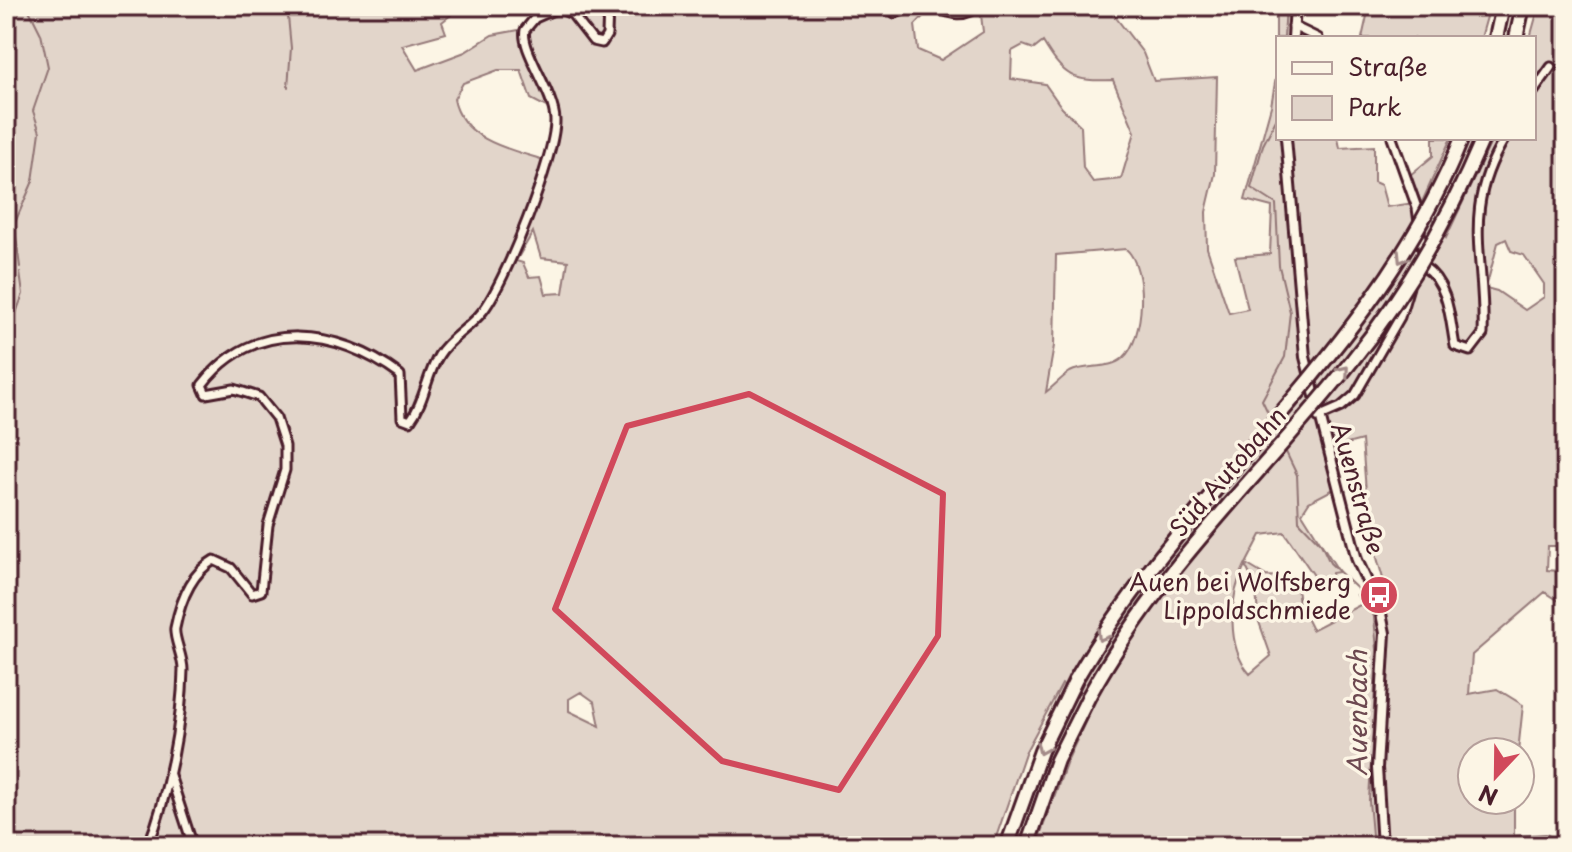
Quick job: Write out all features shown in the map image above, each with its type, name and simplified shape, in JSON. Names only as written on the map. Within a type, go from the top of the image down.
[{"type":"highway","points":[[1496,36],[1503,6]]},
{"type":"highway","points":[[1516,36],[1523,6]]},
{"type":"highway","name":"Süd Autobahn","points":[[1007,846],[1041,751],[1076,679],[1123,603],[1164,550],[1307,386],[1384,287],[1433,203],[1461,140]]},
{"type":"highway","name":"Süd Autobahn","points":[[1027,846],[1057,760],[1089,696],[1137,616],[1182,556],[1323,397],[1376,329],[1438,234],[1482,140]]},
{"type":"street","points":[[148,846],[169,772],[183,666],[174,631],[186,594],[199,571],[214,560],[231,568],[252,594],[261,591],[268,525],[285,470],[285,446],[276,418],[266,404],[241,390],[204,393],[202,385],[244,347],[277,338],[318,338],[361,350],[400,375],[401,416],[405,422],[410,421],[419,408],[438,356],[481,314],[500,283],[552,149],[555,119],[550,96],[525,46],[525,30],[535,18],[558,8],[572,14],[593,41],[602,43],[607,35],[608,6]]},
{"type":"street","points":[[887,6],[895,13],[912,7],[931,7],[960,15],[974,6]]},
{"type":"street","points":[[1293,36],[1295,6]]},
{"type":"street","points":[[1293,26],[1314,36]]},
{"type":"street","points":[[1536,88],[1551,67]]},
{"type":"street","name":"Auenstraße","points":[[1286,140],[1301,328],[1318,417],[1357,560],[1380,609],[1385,633],[1377,768],[1382,846]]},
{"type":"street","points":[[1393,140],[1417,208],[1424,267],[1437,279],[1452,320],[1455,346],[1463,351],[1475,348],[1483,334],[1477,205],[1486,175],[1504,140]]},
{"type":"street","points":[[1318,417],[1341,407],[1355,395],[1376,353],[1400,317],[1411,280],[1424,267]]},
{"type":"street","points":[[169,772],[193,846]]},
{"type":"highlighted area","points":[[749,394],[943,494],[938,636],[839,790],[722,761],[555,609],[627,426]]},
{"type":"green space","points":[[6,6],[462,6],[442,22],[446,33],[402,45],[417,70],[465,52],[492,35],[529,28],[551,13],[562,15],[558,6],[946,6],[946,17],[929,10],[915,25],[918,50],[941,60],[983,32],[980,6],[1056,6],[1055,10],[1061,14],[1081,6],[1107,6],[1143,53],[1154,81],[1217,77],[1215,174],[1206,212],[1207,248],[1229,313],[1248,309],[1235,257],[1270,254],[1272,207],[1245,200],[1276,77],[1276,140],[1338,140],[1340,148],[1374,146],[1374,182],[1381,185],[1387,207],[1421,202],[1410,175],[1433,156],[1433,140],[1450,140],[1422,202],[1446,238],[1492,140],[1536,140],[1536,36],[1531,36],[1539,6],[1566,6],[1566,546],[1548,546],[1547,570],[1558,571],[1559,583],[1566,585],[1566,612],[1562,603],[1545,592],[1472,655],[1469,694],[1497,689],[1523,705],[1520,736],[1456,736],[1456,816],[1514,816],[1514,836],[1546,834],[1566,846],[1036,846],[1068,759],[1095,701],[1062,684],[1025,753],[993,846],[6,846]],"holes":[[[1043,42],[1064,70],[1088,80],[1113,80],[1135,132],[1121,179],[1093,182],[1083,168],[1081,126],[1062,108],[1045,84],[1011,79],[1012,51],[1023,45],[1034,49]],[[498,70],[521,70],[531,99],[558,113],[558,140],[551,162],[507,149],[479,135],[459,114],[454,99],[463,83]],[[533,232],[541,258],[568,261],[563,293],[546,294],[541,276],[529,277],[523,263],[516,261]],[[1506,239],[1511,251],[1524,255],[1544,284],[1544,297],[1525,310],[1497,291],[1486,288],[1498,243]],[[1126,249],[1138,271],[1141,304],[1136,336],[1130,349],[1118,362],[1070,372],[1046,392],[1054,346],[1056,255]],[[1362,440],[1369,530],[1384,582],[1357,595],[1362,604],[1312,630],[1299,604],[1296,578],[1266,576],[1246,564],[1261,535],[1284,532],[1315,577],[1332,580],[1332,573],[1339,572],[1302,513],[1309,502],[1334,489],[1324,450]],[[1245,565],[1256,587],[1258,619],[1271,656],[1250,674],[1237,650],[1232,621],[1236,591]],[[581,692],[595,702],[600,726],[569,711],[569,699]]]},
{"type":"green space","points":[[1276,6],[1291,6],[1289,30],[1306,36],[1276,36]]},
{"type":"green space","points":[[1346,6],[1490,6],[1482,36],[1362,36],[1367,16]]},
{"type":"waterway","points":[[6,243],[33,181],[40,132],[33,111],[48,67],[41,34],[27,6]]},
{"type":"waterway","points":[[287,6],[291,48],[288,87]]},
{"type":"waterway","name":"Auenbach","points":[[1284,36],[1286,6]]},
{"type":"waterway","name":"Auenbach","points":[[1271,419],[1262,400],[1285,357],[1290,312],[1279,266],[1276,204],[1251,188],[1263,145],[1276,120]]},
{"type":"waterway","points":[[15,229],[20,267]]},
{"type":"waterway","points":[[6,359],[11,327],[23,294],[20,273]]},
{"type":"waterway","name":"Auenbach","points":[[1285,450],[1297,475],[1299,521],[1321,544],[1330,563],[1367,598],[1374,617],[1377,650],[1369,801],[1373,846]]},
{"type":"place","name":"Auen bei Wolfsberg Lippoldschmiede","points":[[1379,595]]}]
